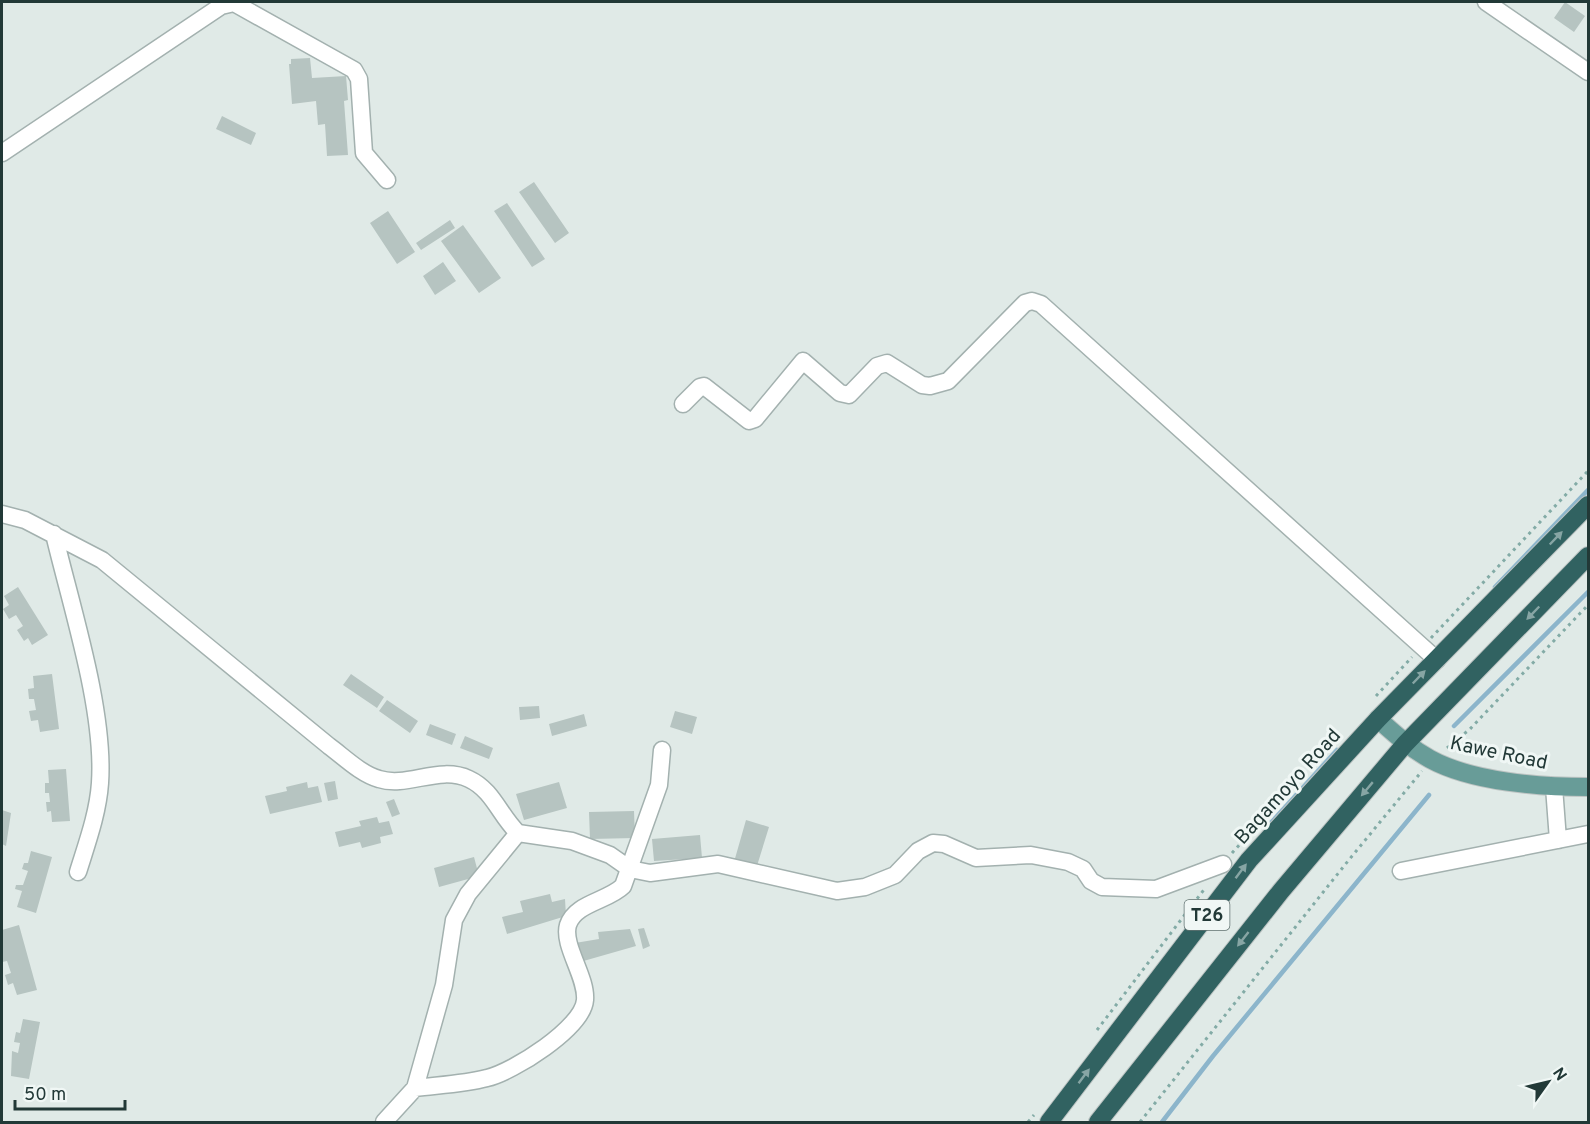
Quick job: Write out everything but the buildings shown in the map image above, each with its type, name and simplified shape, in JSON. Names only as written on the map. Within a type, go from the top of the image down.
[{"type":"highway","name":"Bagamoyo Road","points":[[1049,1122],[1249,860],[1378,719],[1588,505]]},
{"type":"highway","name":"T26","points":[[1098,1122],[1281,891],[1405,744],[1588,556]]},
{"type":"main road","name":"Kawe Road","points":[[1378,719],[1405,744],[1432,760],[1478,775],[1521,784],[1588,787]]},
{"type":"street","points":[[1486,2],[1588,72]]},
{"type":"street","points":[[2,153],[221,6],[234,3],[354,70],[359,79],[364,153],[387,180]]},
{"type":"street","points":[[683,404],[700,387],[704,386],[749,421],[755,419],[803,361],[840,393],[849,395],[877,366],[887,363],[922,385],[930,386],[948,381],[1025,303],[1032,301],[1041,304],[1437,660]]},
{"type":"street","points":[[2,514],[25,520],[102,560],[329,746],[368,774],[392,782],[428,775],[450,774],[468,778],[489,794],[518,833],[572,841],[609,855],[630,869],[650,873],[718,864],[837,891],[865,887],[894,874],[918,851],[933,843],[944,844],[976,858],[1031,855],[1068,862],[1083,869],[1091,882],[1102,887],[1156,889],[1223,864]]},
{"type":"street","points":[[54,534],[90,686],[99,740],[100,783],[91,830],[78,872]]},
{"type":"street","points":[[415,1088],[489,1078],[519,1064],[558,1036],[577,1018],[585,1000],[582,979],[567,934],[568,924],[573,916],[583,908],[618,891],[630,869],[637,843],[659,785],[662,750]]},
{"type":"street","points":[[1554,787],[1558,840]]},
{"type":"street","points":[[384,1122],[415,1088],[444,985],[454,920],[468,894],[518,833]]},
{"type":"street","points":[[1401,871],[1588,834]]},
{"type":"path","points":[[1140,1122],[1348,861],[1432,760],[1470,729],[1588,605]]},
{"type":"waterway","points":[[1495,587],[1588,490]]},
{"type":"waterway","points":[[1454,726],[1588,592]]},
{"type":"waterway","points":[[1268,826],[1337,750]]},
{"type":"waterway","points":[[1162,1122],[1213,1056],[1429,795]]}]
